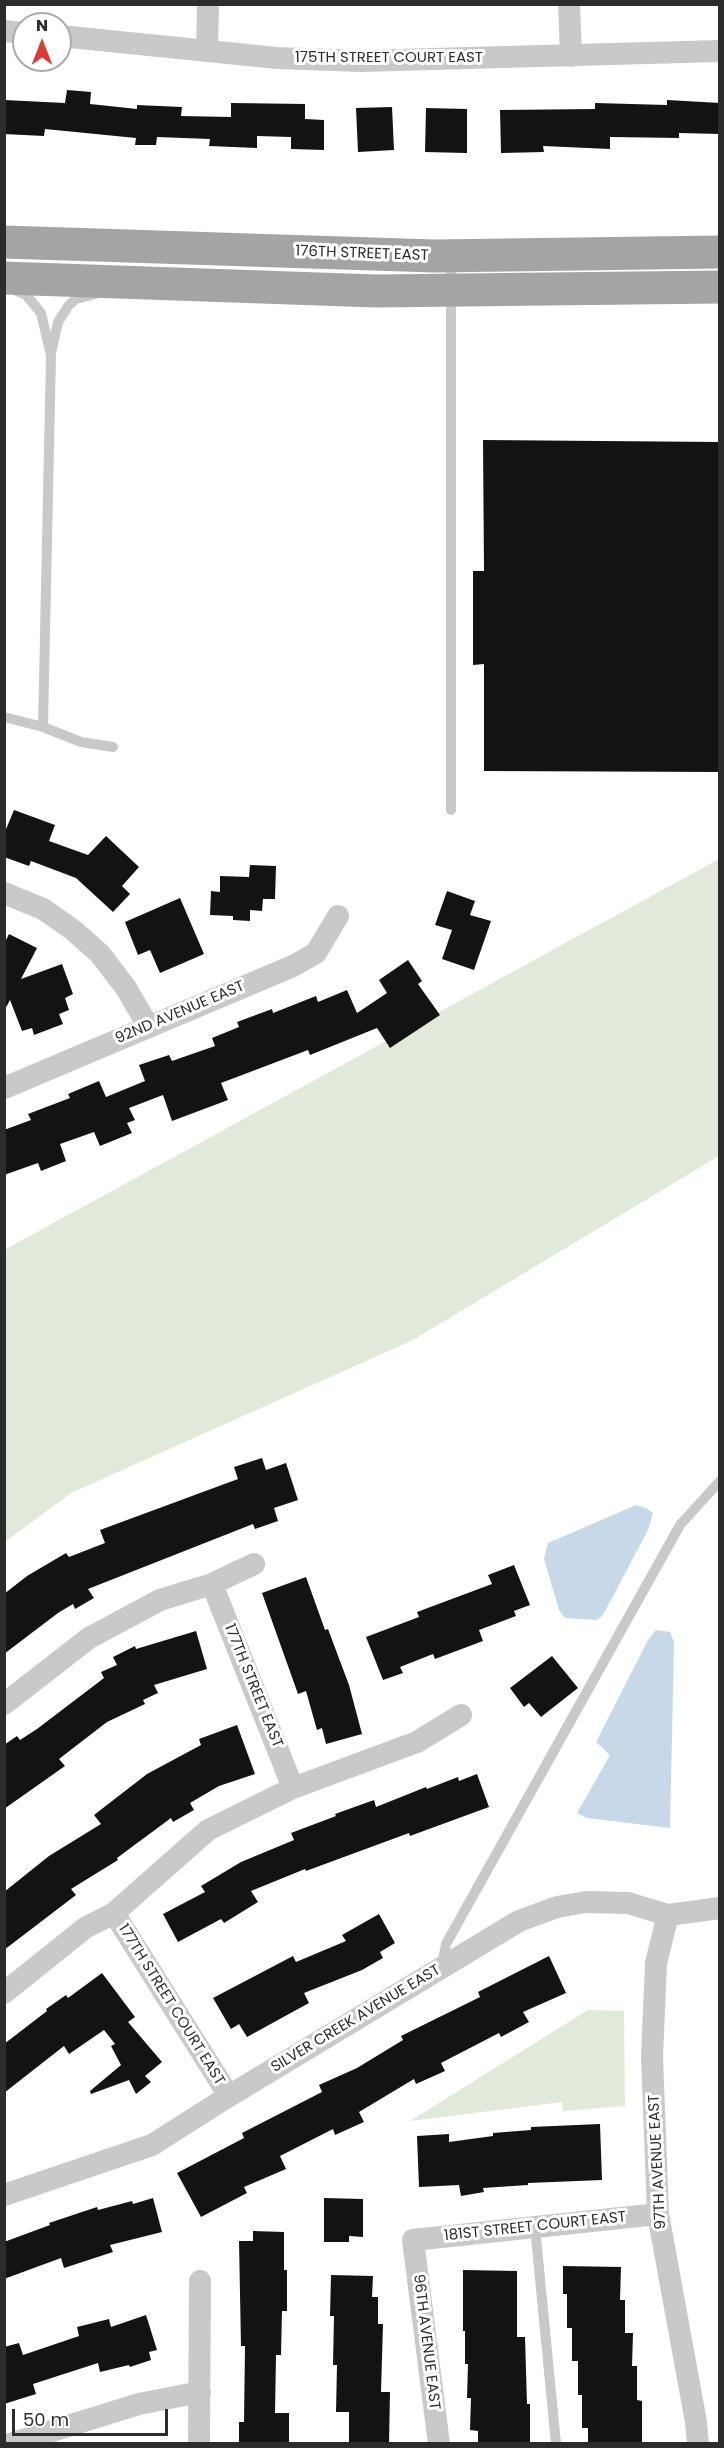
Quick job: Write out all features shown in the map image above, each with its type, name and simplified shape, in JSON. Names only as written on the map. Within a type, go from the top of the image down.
[{"type":"main road","name":"176TH STREET EAST","points":[[4,242],[451,256],[720,252]]},
{"type":"main road","points":[[4,278],[376,291],[720,287]]},
{"type":"street","points":[[207,50],[208,4]]},
{"type":"street","points":[[569,4],[571,56]]},
{"type":"street","name":"175TH STREET COURT EAST","points":[[72,37],[277,58],[361,61],[720,51]]},
{"type":"street","points":[[4,893],[43,909],[73,930],[100,954],[126,988],[148,1026]]},
{"type":"street","name":"92ND AVENUE EAST","points":[[4,1088],[293,966],[316,953],[338,916]]},
{"type":"street","points":[[4,1704],[88,1638],[160,1600],[212,1584],[254,1564]]},
{"type":"street","name":"177TH STREET EAST","points":[[212,1584],[293,1788]]},
{"type":"street","points":[[4,1993],[85,1928],[114,1913],[208,1830],[293,1788],[417,1742],[461,1715]]},
{"type":"street","name":"SILVER CREEK AVENUE EAST","points":[[4,2195],[152,2145],[519,1921],[556,1907],[586,1902],[628,1903],[668,1915],[720,1908]]},
{"type":"street","name":"177TH STREET COURT EAST","points":[[114,1913],[229,2096]]},
{"type":"street","name":"97TH AVENUE EAST","points":[[668,1915],[656,1963],[652,2056],[658,2214],[698,2444]]},
{"type":"street","name":"181ST STREET COURT EAST","points":[[413,2240],[658,2214]]},
{"type":"street","name":"96TH AVENUE EAST","points":[[413,2240],[439,2444]]},
{"type":"street","points":[[199,2444],[200,2281]]},
{"type":"street","points":[[10,2444],[139,2404],[200,2392]]},
{"type":"lane","points":[[451,256],[451,810]]},
{"type":"lane","points":[[51,355],[61,315],[76,299],[159,284]]},
{"type":"lane","points":[[4,288],[26,295],[35,304],[45,324],[51,355],[43,727]]},
{"type":"lane","points":[[4,717],[43,727],[81,742],[113,747]]},
{"type":"lane","points":[[442,1966],[446,1944],[680,1525],[720,1481]]},
{"type":"lane","points":[[535,2227],[556,2444]]},
{"type":"green space","points":[[719,859],[719,1156],[413,1340],[71,1493],[5,1542],[4,1250]]},
{"type":"green space","points":[[588,2010],[624,2011],[625,2106],[563,2111],[562,2102],[410,2121]]},
{"type":"water","points":[[636,1505],[653,1513],[648,1530],[603,1615],[597,1620],[565,1618],[559,1610],[544,1559],[548,1543]]},
{"type":"water","points":[[656,1630],[670,1632],[674,1642],[670,1828],[587,1818],[577,1813],[610,1755],[596,1742],[648,1640]]},
{"type":"building","points":[[67,90],[91,92],[90,104],[137,109],[137,105],[182,107],[181,116],[231,117],[231,103],[305,104],[305,119],[324,120],[324,150],[291,149],[291,137],[257,136],[257,148],[209,146],[210,139],[157,137],[156,145],[135,145],[136,138],[45,129],[44,136],[4,134],[4,100],[65,103]]},
{"type":"building","points":[[667,100],[720,103],[720,134],[679,133],[679,138],[610,137],[610,149],[543,146],[544,152],[501,153],[500,110],[595,109],[595,103],[667,105]]},
{"type":"building","points":[[392,107],[394,150],[358,152],[356,108]]},
{"type":"building","points":[[426,108],[467,109],[467,153],[425,152]]},
{"type":"building","points":[[483,440],[720,442],[720,772],[484,771],[484,664],[473,665],[473,571],[484,571]]},
{"type":"building","points":[[14,810],[55,825],[49,841],[88,855],[106,836],[139,867],[122,886],[130,894],[113,912],[76,878],[31,861],[29,866],[4,857],[4,834]]},
{"type":"building","points":[[250,865],[276,866],[275,899],[263,899],[262,911],[250,910],[250,921],[233,920],[233,916],[210,915],[211,891],[220,892],[220,876],[249,877]]},
{"type":"building","points":[[447,891],[475,901],[470,915],[491,921],[474,970],[442,959],[452,930],[435,925]]},
{"type":"building","points":[[180,898],[204,954],[160,973],[150,950],[138,955],[125,922]]},
{"type":"building","points":[[9,934],[37,948],[21,979],[62,964],[73,994],[65,998],[69,1010],[59,1014],[63,1024],[34,1035],[32,1028],[22,1031],[10,1000],[4,1011],[4,944]]},
{"type":"building","points":[[408,960],[422,981],[418,984],[440,1015],[390,1048],[377,1028],[310,1055],[308,1050],[221,1083],[228,1100],[172,1121],[163,1095],[129,1108],[135,1120],[127,1123],[132,1133],[100,1146],[94,1132],[60,1144],[66,1161],[41,1171],[38,1163],[4,1175],[4,1130],[31,1120],[28,1114],[70,1098],[68,1094],[99,1081],[106,1097],[145,1081],[139,1065],[169,1055],[172,1061],[215,1046],[212,1038],[239,1027],[237,1022],[272,1009],[273,1013],[316,996],[318,1002],[347,990],[357,1013],[387,993],[379,980]]},
{"type":"building","points":[[262,1458],[266,1470],[286,1463],[298,1500],[274,1508],[278,1521],[255,1529],[253,1524],[88,1589],[94,1598],[75,1609],[73,1604],[58,1613],[4,1654],[4,1594],[27,1576],[66,1553],[69,1557],[105,1543],[100,1530],[238,1479],[234,1467]]},
{"type":"building","points":[[514,1565],[530,1605],[514,1611],[516,1616],[479,1630],[483,1641],[435,1659],[433,1654],[400,1667],[403,1673],[383,1680],[366,1637],[419,1617],[417,1612],[492,1584],[488,1575]]},
{"type":"building","points":[[306,1577],[325,1630],[328,1629],[349,1685],[362,1734],[326,1744],[322,1728],[317,1730],[306,1691],[298,1694],[262,1593]]},
{"type":"building","points":[[196,1631],[207,1669],[154,1685],[158,1693],[143,1700],[145,1704],[107,1722],[59,1759],[65,1766],[4,1809],[4,1745],[17,1736],[20,1740],[37,1729],[104,1678],[101,1672],[117,1665],[113,1657],[135,1646],[136,1649]]},
{"type":"building","points":[[552,1656],[578,1688],[541,1717],[529,1703],[524,1707],[510,1688]]},
{"type":"building","points":[[237,1725],[255,1774],[219,1786],[190,1803],[194,1810],[173,1822],[171,1818],[117,1858],[118,1860],[71,1889],[76,1895],[4,1950],[4,1892],[49,1856],[101,1824],[94,1815],[147,1774],[201,1745],[199,1739]]},
{"type":"building","points":[[477,1774],[489,1807],[410,1836],[409,1833],[306,1871],[305,1869],[251,1891],[258,1902],[224,1923],[221,1919],[178,1942],[163,1914],[205,1892],[201,1886],[241,1862],[294,1840],[291,1833],[374,1800],[376,1807],[426,1787],[427,1789],[458,1777],[459,1781]]},
{"type":"building","points":[[379,1914],[395,1943],[380,1952],[383,1958],[362,1970],[304,1993],[309,2003],[247,2037],[239,2024],[231,2029],[213,1998],[293,1956],[296,1962],[346,1941],[342,1935]]},
{"type":"building","points":[[549,1956],[566,1993],[523,2012],[529,2022],[501,2037],[499,2033],[441,2063],[445,2071],[416,2084],[414,2079],[359,2112],[364,2122],[335,2135],[333,2129],[280,2156],[286,2169],[244,2187],[247,2193],[201,2217],[177,2173],[244,2138],[242,2133],[322,2092],[319,2085],[357,2068],[403,2040],[401,2036],[480,1997],[478,1992]]},
{"type":"building","points":[[102,1973],[135,2017],[128,2022],[162,2062],[145,2076],[151,2082],[136,2094],[129,2080],[91,2094],[90,2091],[121,2065],[111,2046],[115,2044],[104,2030],[69,2054],[64,2046],[4,2093],[4,2044],[47,2011],[46,2009],[66,1995],[68,1998]]},
{"type":"building","points":[[600,2124],[602,2180],[528,2183],[528,2185],[483,2188],[484,2192],[461,2196],[459,2185],[419,2187],[417,2136],[449,2134],[449,2142],[493,2136],[493,2133],[531,2130],[531,2127]]},
{"type":"building","points":[[153,2198],[162,2232],[110,2245],[113,2252],[64,2268],[61,2258],[4,2279],[4,2242],[50,2225],[49,2223],[97,2207],[98,2210]]},
{"type":"building","points":[[324,2198],[363,2199],[363,2237],[349,2236],[349,2242],[324,2242]]},
{"type":"building","points":[[253,2231],[284,2232],[287,2311],[282,2311],[281,2355],[276,2355],[275,2413],[289,2413],[289,2444],[239,2444],[239,2422],[244,2422],[245,2346],[241,2346],[239,2241],[253,2241]]},
{"type":"building","points":[[563,2266],[621,2267],[620,2300],[625,2300],[625,2333],[633,2333],[632,2366],[637,2366],[637,2400],[642,2401],[642,2444],[588,2444],[588,2428],[582,2428],[582,2395],[578,2395],[578,2361],[572,2361],[572,2328],[567,2328],[567,2294],[563,2294]]},
{"type":"building","points":[[463,2270],[517,2271],[517,2337],[525,2337],[527,2404],[530,2404],[530,2444],[478,2444],[478,2431],[470,2430],[471,2398],[467,2398],[468,2364],[465,2364],[465,2331],[463,2331]]},
{"type":"building","points":[[331,2275],[373,2276],[372,2297],[378,2297],[378,2324],[383,2324],[381,2392],[390,2392],[389,2444],[349,2444],[349,2412],[336,2412],[337,2365],[333,2365],[334,2316],[330,2316]]},
{"type":"building","points":[[146,2315],[157,2350],[149,2352],[151,2360],[130,2367],[129,2365],[100,2372],[98,2363],[33,2384],[36,2394],[4,2404],[4,2347],[19,2343],[23,2355],[79,2336],[77,2327],[109,2319],[111,2327]]}]
